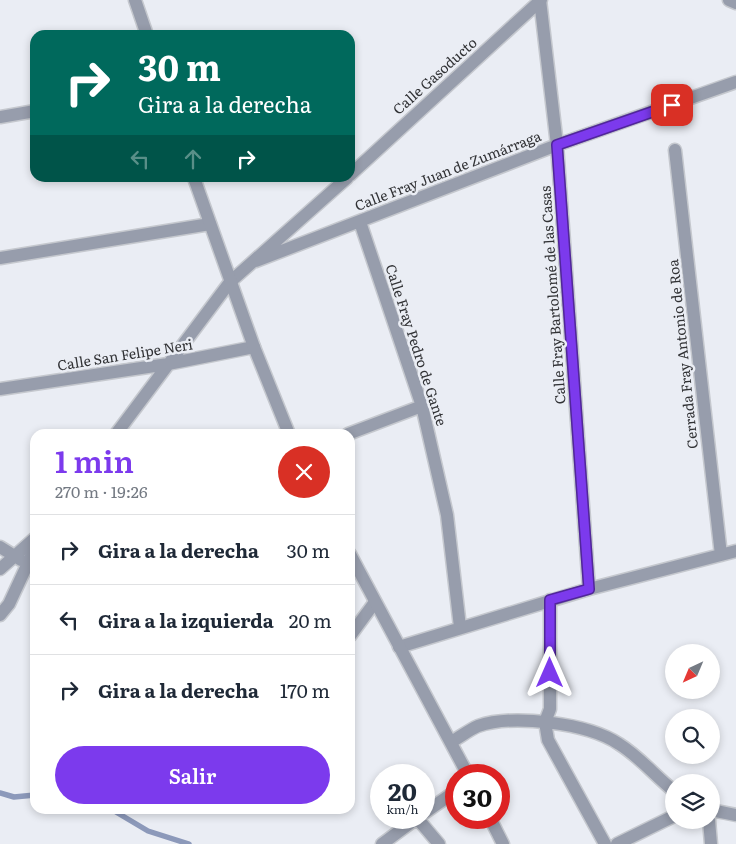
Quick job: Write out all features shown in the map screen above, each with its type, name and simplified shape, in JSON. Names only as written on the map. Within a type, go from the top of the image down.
[{"type":"street","points":[[135,0],[145,30]]},
{"type":"street","name":"Calle Fray Bartolomé de las Casas","points":[[540,0],[557,145],[589,589]]},
{"type":"street","name":"Calle Gasoducto","points":[[355,170],[540,0]]},
{"type":"street","points":[[729,0],[736,3]]},
{"type":"street","name":"Calle Fray Juan de Zumárraga","points":[[256,261],[557,145],[736,82]]},
{"type":"street","points":[[0,117],[30,112]]},
{"type":"street","name":"Cerrada Fray Antonio de Roa","points":[[675,150],[721,555]]},
{"type":"street","points":[[195,182],[254,347],[287,429]]},
{"type":"street","points":[[120,429],[230,282],[256,261],[343,182]]},
{"type":"street","name":"Calle Fray Pedro de Gante","points":[[360,222],[422,406],[447,516],[460,627]]},
{"type":"street","points":[[0,258],[210,224]]},
{"type":"street","name":"Calle San Felipe Neri","points":[[0,389],[168,364],[254,347]]},
{"type":"street","points":[[355,431],[422,406]]},
{"type":"street","points":[[0,570],[30,542]]},
{"type":"street","points":[[0,547],[30,566]]},
{"type":"street","points":[[399,647],[550,600],[736,551]]},
{"type":"street","points":[[355,564],[462,764]]},
{"type":"street","points":[[0,616],[30,569]]},
{"type":"street","points":[[550,600],[550,709],[545,722],[548,740],[604,844]]},
{"type":"street","points":[[355,629],[375,602]]},
{"type":"street","points":[[451,742],[477,726],[507,721],[545,722],[582,729],[617,742],[645,762],[665,782]]},
{"type":"street","points":[[720,812],[736,815]]},
{"type":"street","points":[[617,844],[665,820]]},
{"type":"street","points":[[382,844],[402,829]]},
{"type":"street","points":[[427,829],[440,844]]},
{"type":"street","points":[[496,829],[504,844]]},
{"type":"street","points":[[710,829],[711,844]]},
{"type":"waterway","points":[[0,793],[14,797],[30,795]]},
{"type":"waterway","points":[[119,814],[148,831],[189,844]]},
{"type":"route","points":[[550,673],[550,600],[589,589],[557,145],[672,105]]}]
